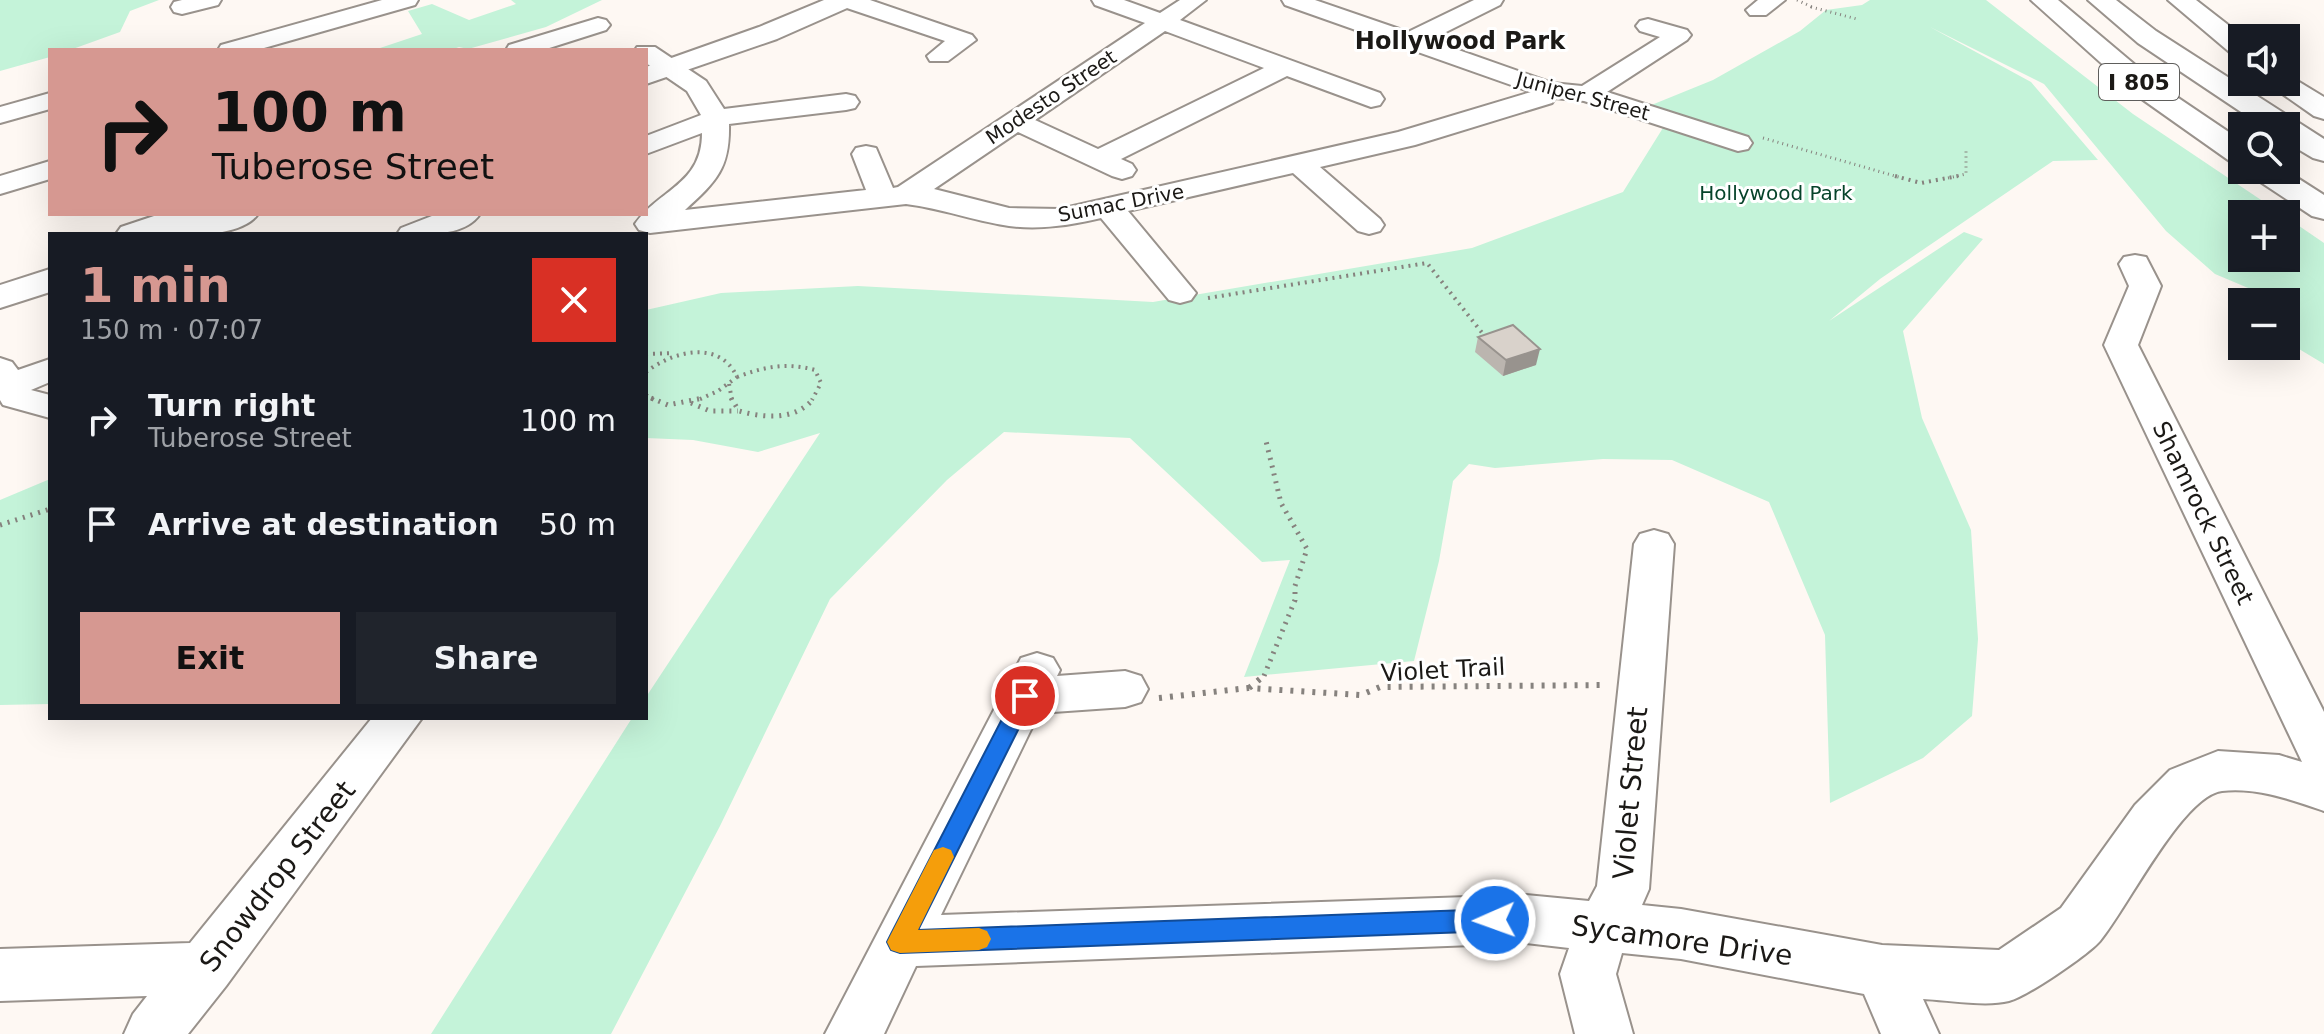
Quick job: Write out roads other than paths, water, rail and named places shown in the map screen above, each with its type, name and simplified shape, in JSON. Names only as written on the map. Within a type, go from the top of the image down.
[{"type":"main road","points":[[651,61],[811,0]]},
{"type":"main road","points":[[651,61],[768,33],[845,0]]},
{"type":"main road","name":"I 805","points":[[2043,0],[2149,91],[2228,145]]},
{"type":"main road","name":"I 805","points":[[2100,0],[2147,37],[2261,112]]},
{"type":"main road","points":[[2180,0],[2228,38]]},
{"type":"main road","points":[[2300,93],[2324,110]]},
{"type":"main road","name":"I 805","points":[[2300,137],[2324,152]]},
{"type":"main road","points":[[2286,184],[2324,209]]},
{"type":"main road","points":[[139,232],[187,216]]},
{"type":"main road","points":[[190,232],[236,216]]},
{"type":"main road","points":[[0,279],[48,263]]},
{"type":"main road","points":[[0,297],[48,281]]},
{"type":"street","points":[[182,7],[210,0]]},
{"type":"street","points":[[237,48],[407,0]]},
{"type":"street","points":[[845,0],[964,40],[939,56]]},
{"type":"street","points":[[1103,0],[1371,99]]},
{"type":"street","name":"Modesto Street","points":[[895,197],[1016,121],[1195,0]]},
{"type":"street","name":"Juniper Street","points":[[1296,0],[1548,90],[1587,94],[1750,141]]},
{"type":"street","points":[[1409,41],[1492,0]]},
{"type":"street","points":[[1587,94],[1679,35],[1648,26]]},
{"type":"street","points":[[529,48],[597,35],[624,48]]},
{"type":"street","points":[[645,228],[699,182],[716,154],[716,118],[697,86],[651,61]]},
{"type":"street","points":[[1099,159],[1288,66]]},
{"type":"street","name":"Sumac Drive","points":[[645,228],[895,197],[940,199],[1009,217],[1060,218],[1405,139],[1543,97],[1548,90]]},
{"type":"street","points":[[0,115],[48,102]]},
{"type":"street","points":[[648,145],[716,118],[846,102]]},
{"type":"street","points":[[1016,121],[1133,175]]},
{"type":"street","points":[[866,154],[895,197]]},
{"type":"street","points":[[1300,164],[1369,225]]},
{"type":"street","points":[[0,185],[48,171]]},
{"type":"street","points":[[1108,207],[1180,293]]},
{"type":"street","points":[[417,232],[460,216]]},
{"type":"street","name":"Shamrock Street","points":[[2135,264],[2145,286],[2121,345],[2324,759]]},
{"type":"street","points":[[48,370],[3,381],[16,397],[48,406]]},
{"type":"street","name":"Violet Street","points":[[1604,1034],[1588,974],[1603,927],[1623,889],[1654,544]]},
{"type":"street","points":[[854,1034],[1031,683],[1125,689]]},
{"type":"street","name":"Snowdrop Street","points":[[153,1034],[397,720]]},
{"type":"street","name":"Sycamore Drive","points":[[900,942],[1526,919],[1681,934],[1882,971],[2007,976],[2080,925],[2153,820],[2187,784],[2218,771],[2279,775],[2324,790]]},
{"type":"street","points":[[0,975],[207,968]]},
{"type":"street","points":[[1882,971],[1910,1034]]},
{"type":"district","name":"Hollywood Park","points":[[1460,41]]}]
